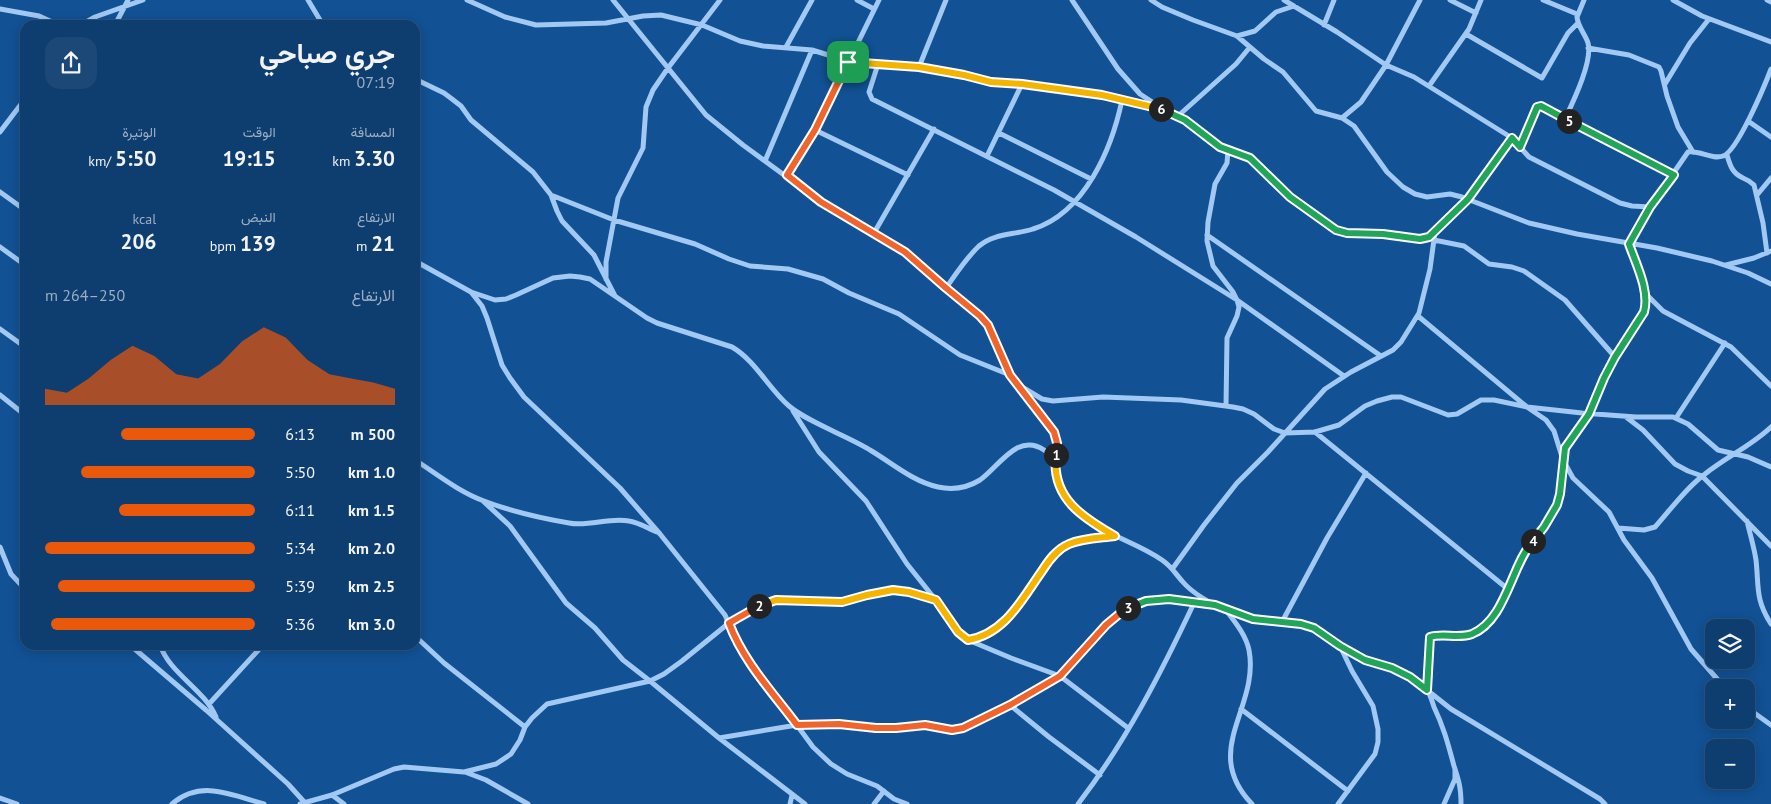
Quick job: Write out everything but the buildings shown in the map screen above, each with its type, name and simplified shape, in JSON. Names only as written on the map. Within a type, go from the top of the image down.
[{"type":"street","points":[[117,20],[128,0]]},
{"type":"street","points":[[89,20],[143,0]]},
{"type":"street","points":[[308,0],[320,20]]},
{"type":"street","points":[[468,0],[505,17],[536,24],[606,23],[629,18],[661,15],[702,25],[740,42],[812,50],[848,62],[919,67],[991,82],[1022,84],[1122,100],[1163,109]]},
{"type":"street","points":[[613,0],[706,115],[821,202],[905,252],[980,316],[988,325],[1010,375],[1054,432],[1057,443],[1055,463],[1058,484],[1068,502],[1088,521],[1142,548],[1173,568],[1183,582],[1215,605],[1253,619],[1301,624],[1314,628],[1365,660],[1392,668],[1410,677],[1450,709],[1600,799],[1605,804]]},
{"type":"street","points":[[606,279],[606,262],[618,198],[643,148],[646,107],[653,90],[668,68],[720,0]]},
{"type":"street","points":[[786,47],[812,0]]},
{"type":"street","points":[[857,0],[874,9]]},
{"type":"street","points":[[787,175],[815,130],[879,0]]},
{"type":"street","points":[[919,67],[946,0]]},
{"type":"street","points":[[1072,0],[1118,69],[1135,89],[1163,109],[1191,124],[1215,144],[1250,158],[1290,197],[1339,231],[1420,239],[1429,237],[1468,199],[1512,138]]},
{"type":"street","points":[[1151,0],[1193,20],[1237,36],[1283,72],[1316,111],[1342,118],[1354,126],[1387,172],[1411,192],[1419,196],[1450,194],[1468,199],[1529,223],[1577,234],[1656,248],[1725,265],[1771,284]]},
{"type":"street","points":[[1162,6],[1165,0]]},
{"type":"street","points":[[1284,0],[1386,65],[1408,74],[1429,86],[1512,138],[1529,157],[1620,203],[1650,207]]},
{"type":"street","points":[[1324,25],[1334,0]]},
{"type":"street","points":[[1342,118],[1361,102],[1386,65],[1420,0]]},
{"type":"street","points":[[1450,0],[1476,13]]},
{"type":"street","points":[[1429,86],[1466,34],[1482,0]]},
{"type":"street","points":[[1543,0],[1577,14]]},
{"type":"street","points":[[1566,119],[1583,77],[1588,48],[1587,41],[1578,23],[1577,14],[1584,0]]},
{"type":"street","points":[[1673,0],[1709,18],[1771,42]]},
{"type":"street","points":[[1767,0],[1771,2]]},
{"type":"street","points":[[1237,36],[1255,31],[1276,12],[1294,6]]},
{"type":"street","points":[[0,9],[39,16],[48,20]]},
{"type":"street","points":[[1665,84],[1690,42],[1709,18]]},
{"type":"street","points":[[1466,34],[1542,78],[1568,33],[1578,23]]},
{"type":"street","points":[[1178,116],[1236,64],[1250,47]]},
{"type":"street","points":[[1588,48],[1629,56],[1659,67],[1662,71],[1678,127],[1693,152]]},
{"type":"street","points":[[765,161],[812,50]]},
{"type":"street","points":[[878,64],[869,92],[872,99],[987,156],[1075,202],[1136,237],[1238,300],[1344,376]]},
{"type":"street","points":[[1444,804],[1455,779],[1455,769],[1448,741],[1427,690],[1430,637],[1464,636],[1476,632],[1487,624],[1509,590],[1520,558],[1544,527],[1557,505],[1560,494],[1564,451],[1568,441],[1589,414],[1615,357],[1644,312],[1646,304],[1645,293],[1629,244],[1650,207],[1674,175],[1688,152],[1718,157],[1727,154],[1732,149],[1770,79],[1771,69]]},
{"type":"street","points":[[420,82],[444,93],[461,106],[472,120],[527,166],[551,195],[562,220],[594,255],[617,298]]},
{"type":"street","points":[[987,156],[1022,84]]},
{"type":"street","points":[[946,288],[969,257],[993,237],[1034,229],[1051,221],[1075,202],[1098,167],[1114,134],[1122,100]]},
{"type":"street","points":[[0,132],[20,106]]},
{"type":"street","points":[[1520,147],[1537,107],[1541,106],[1674,175]]},
{"type":"street","points":[[1748,121],[1771,137]]},
{"type":"street","points":[[874,233],[934,129]]},
{"type":"street","points":[[815,130],[908,175]]},
{"type":"street","points":[[999,133],[1091,179]]},
{"type":"street","points":[[1226,406],[1228,338],[1239,308],[1238,300],[1213,266],[1209,254],[1207,235],[1215,184],[1227,163],[1228,150]]},
{"type":"street","points":[[1725,265],[1754,258],[1769,252],[1757,195],[1752,183],[1732,170],[1727,154]]},
{"type":"street","points":[[1757,195],[1771,178]]},
{"type":"street","points":[[0,192],[20,206]]},
{"type":"street","points":[[551,195],[614,220],[695,244],[750,266],[788,269],[823,279],[849,293],[898,314],[960,356],[1010,375],[1030,393],[1042,399],[1053,401],[1102,397],[1181,400],[1226,406],[1243,409],[1254,414],[1274,429],[1285,433],[1315,432],[1339,425],[1365,406],[1392,397],[1401,397],[1448,415],[1457,414],[1476,402],[1487,399],[1527,407],[1589,414],[1676,418],[1688,424],[1718,450],[1748,457],[1771,467]]},
{"type":"street","points":[[1173,568],[1237,482],[1325,389],[1344,376],[1393,350],[1401,342],[1418,316],[1430,269],[1434,232]]},
{"type":"street","points":[[1207,235],[1381,356]]},
{"type":"street","points":[[1434,240],[1460,244],[1485,263],[1512,267],[1524,271],[1566,300],[1615,357]]},
{"type":"street","points":[[0,247],[20,261]]},
{"type":"street","points":[[420,264],[471,292],[495,300],[506,299],[546,280],[570,276],[590,280],[657,323],[740,351],[791,408],[814,444],[866,501],[907,564],[936,600],[958,632],[968,640],[1060,676],[1128,728]]},
{"type":"street","points":[[471,292],[482,306],[502,365],[524,397],[620,488],[660,534],[714,601],[752,664],[813,747],[831,764],[847,774],[877,786],[894,799],[907,804]]},
{"type":"street","points":[[1645,293],[1663,311],[1725,343],[1754,368],[1771,386]]},
{"type":"street","points":[[1418,316],[1527,407],[1546,420],[1554,431],[1563,460],[1575,481],[1609,512],[1624,540],[1652,578],[1691,649],[1717,679]]},
{"type":"street","points":[[0,329],[20,343]]},
{"type":"street","points":[[1676,418],[1725,343]]},
{"type":"street","points":[[0,395],[20,411]]},
{"type":"street","points":[[791,408],[869,449],[919,480],[940,487],[950,488],[972,484],[982,479],[1020,446],[1032,445],[1045,450],[1055,463]]},
{"type":"street","points":[[1626,416],[1643,430],[1675,464],[1702,476],[1771,546]]},
{"type":"street","points":[[1618,528],[1644,530],[1655,527],[1702,476],[1747,446],[1771,427]]},
{"type":"street","points":[[1315,432],[1509,590]]},
{"type":"street","points":[[420,463],[455,486],[483,501],[570,524],[594,524],[613,520],[630,521],[660,534]]},
{"type":"street","points":[[1282,622],[1327,538],[1366,473]]},
{"type":"street","points":[[483,501],[510,526],[566,603],[602,635],[623,660],[719,738],[805,804]]},
{"type":"street","points":[[1747,520],[1756,562],[1757,589],[1764,614],[1771,624]]},
{"type":"street","points":[[968,640],[980,638],[991,633],[1003,623],[1060,549],[1080,541],[1115,536]]},
{"type":"street","points":[[0,547],[11,574],[20,584]]},
{"type":"street","points":[[464,772],[496,764],[504,760],[516,748],[525,727],[547,704],[650,681],[682,662],[729,623],[757,607],[776,600],[842,602],[893,590],[909,592],[936,600]]},
{"type":"street","points":[[719,738],[797,725],[839,724],[896,728],[925,725],[952,730],[963,728],[1010,705],[1060,676],[1106,625],[1124,610],[1146,601],[1169,599],[1215,605]]},
{"type":"street","points":[[1078,804],[1100,775],[1168,659],[1194,603]]},
{"type":"street","points":[[1226,610],[1242,632],[1249,649],[1249,687],[1233,732],[1229,753],[1234,778],[1252,804]]},
{"type":"street","points":[[420,640],[525,727]]},
{"type":"street","points":[[1338,804],[1375,754],[1378,742],[1378,729],[1373,706],[1352,671],[1340,646]]},
{"type":"street","points":[[136,650],[288,784],[304,804],[332,795],[394,769],[404,767],[464,772],[486,780],[528,804]]},
{"type":"street","points":[[163,650],[170,662],[209,704],[217,720]]},
{"type":"street","points":[[209,704],[258,650]]},
{"type":"street","points":[[1010,705],[1100,775]]},
{"type":"street","points":[[1241,709],[1348,791]]},
{"type":"street","points":[[1755,713],[1771,725]]},
{"type":"street","points":[[1455,769],[1459,776],[1461,804]]},
{"type":"street","points":[[172,804],[189,793],[218,790],[264,804]]},
{"type":"street","points":[[874,804],[884,791]]},
{"type":"street","points":[[332,795],[344,804]]},
{"type":"street","points":[[790,804],[792,795]]},
{"type":"street","points":[[0,798],[17,804]]},
{"type":"route","points":[[848,62],[919,67],[991,82],[1022,84],[1102,95],[1163,109],[1191,124],[1220,147],[1250,158],[1290,197],[1336,230],[1347,233],[1383,234],[1420,239],[1429,237],[1468,199],[1512,138],[1520,147],[1539,106],[1674,175],[1650,207],[1629,244],[1645,292],[1646,304],[1644,312],[1615,357],[1589,414],[1568,441],[1564,451],[1560,494],[1557,505],[1544,527],[1520,558],[1509,590],[1487,624],[1476,632],[1464,636],[1430,637],[1427,690],[1410,677],[1392,668],[1365,660],[1314,628],[1301,624],[1253,619],[1215,605],[1169,599],[1146,601],[1124,610],[1106,625],[1060,676],[1010,705],[963,728],[952,730],[925,725],[876,728],[839,724],[797,725],[752,664],[735,638],[729,623],[757,607],[776,600],[842,602],[893,590],[924,595],[936,600],[958,632],[968,640],[980,638],[991,633],[1003,623],[1060,549],[1080,541],[1115,536],[1088,521],[1068,502],[1058,484],[1055,463],[1057,443],[1054,432],[1010,375],[988,325],[980,316],[905,252],[821,202],[787,175],[815,130],[848,62]]}]
